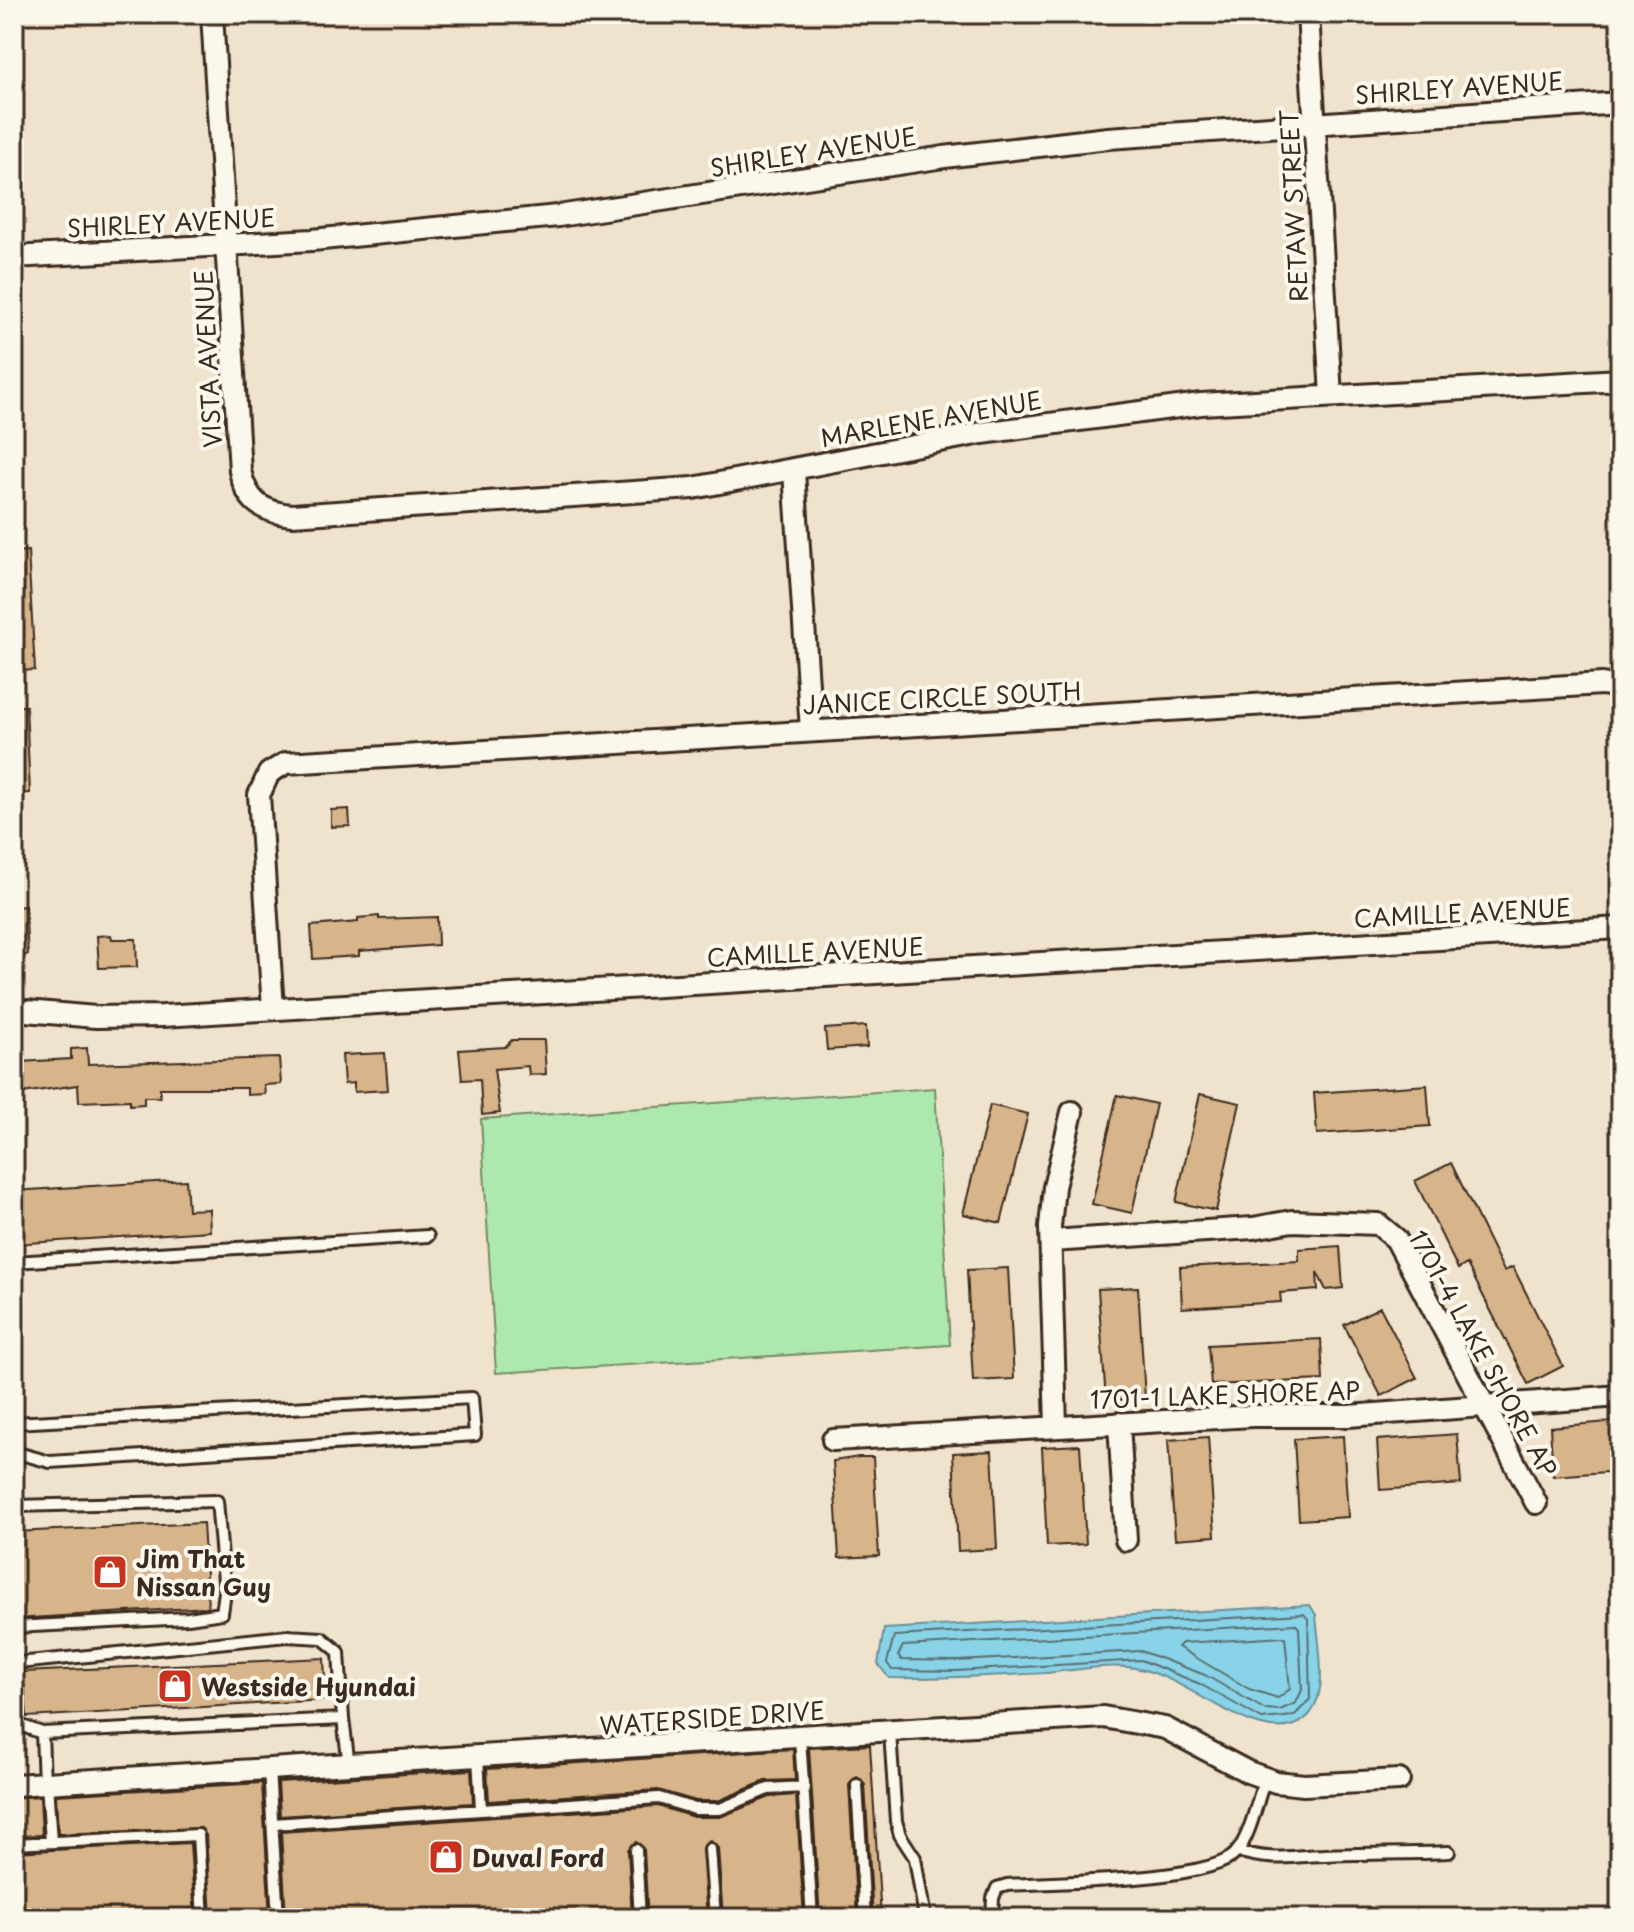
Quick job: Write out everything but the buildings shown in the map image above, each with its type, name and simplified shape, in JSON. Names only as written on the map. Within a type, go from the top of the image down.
[{"type":"street","name":"VISTA AVENUE","points":[[212,14],[240,471],[245,492],[255,505]]},
{"type":"street","name":"RETAW STREET","points":[[1308,14],[1331,396]]},
{"type":"street","name":"SHIRLEY AVENUE","points":[[14,257],[226,246],[558,216],[944,157],[1108,138],[1620,103]]},
{"type":"street","name":"MARLENE AVENUE","points":[[255,505],[273,513],[292,515],[628,494],[794,471],[894,449],[1118,413],[1331,396],[1620,380]]},
{"type":"street","points":[[794,471],[811,731]]},
{"type":"street","name":"JANICE CIRCLE SOUTH","points":[[273,1009],[259,795],[269,773],[286,763],[1586,685],[1620,687]]},
{"type":"street","name":"CAMILLE AVENUE","points":[[14,1010],[109,1017],[273,1009],[1620,928]]},
{"type":"street","points":[[1056,1427],[1051,1241],[1054,1187],[1072,1112]]},
{"type":"street","name":"1701-4 LAKE SHORE AP","points":[[1051,1241],[1253,1228],[1292,1221],[1378,1224],[1396,1239],[1536,1503]]},
{"type":"street","name":"1701-1 LAKE SHORE AP","points":[[833,1440],[1299,1414],[1348,1416],[1620,1396]]},
{"type":"street","points":[[1119,1423],[1126,1540]]},
{"type":"street","name":"WATERSIDE DRIVE","points":[[14,1785],[1103,1717],[1165,1728],[1265,1779],[1304,1785],[1399,1780]]},
{"type":"lane","points":[[14,1262],[428,1236]]},
{"type":"lane","points":[[14,1423],[472,1398],[475,1435],[50,1462],[14,1452]]},
{"type":"lane","points":[[14,1506],[217,1501],[225,1592],[222,1613],[188,1618],[14,1627]]},
{"type":"lane","points":[[18,1663],[287,1636],[322,1638],[339,1652],[349,1765]]},
{"type":"lane","points":[[14,1723],[42,1733],[343,1719]]},
{"type":"lane","points":[[890,1732],[896,1821],[900,1835],[915,1858],[925,1918]]},
{"type":"lane","points":[[42,1733],[51,1842]]},
{"type":"lane","points":[[800,1738],[812,1918]]},
{"type":"lane","points":[[478,1757],[481,1809]]},
{"type":"lane","points":[[269,1769],[278,1918]]},
{"type":"lane","points":[[992,1918],[997,1888],[1007,1885],[1152,1876],[1225,1862],[1237,1851],[1265,1779]]},
{"type":"lane","points":[[857,1785],[865,1918]]},
{"type":"lane","points":[[273,1824],[659,1798],[695,1809],[720,1809],[768,1789],[804,1787]]},
{"type":"lane","points":[[14,1844],[198,1835],[203,1918]]},
{"type":"lane","points":[[710,1849],[715,1918]]},
{"type":"lane","points":[[636,1850],[640,1918]]},
{"type":"lane","points":[[1237,1851],[1268,1860],[1324,1855],[1449,1852]]},
{"type":"green space","points":[[935,1088],[950,1345],[496,1373],[481,1119]]},
{"type":"water","points":[[1310,1605],[1316,1615],[1320,1689],[1310,1714],[1299,1723],[1282,1727],[1264,1726],[1244,1719],[1162,1676],[1132,1668],[889,1678],[878,1664],[884,1629]]},
{"type":"place","name":"Jim That Nissan Guy","points":[[110,1572]]},
{"type":"place","name":"Westside Hyundai","points":[[175,1686]]},
{"type":"place","name":"Duval Ford","points":[[446,1857]]}]
